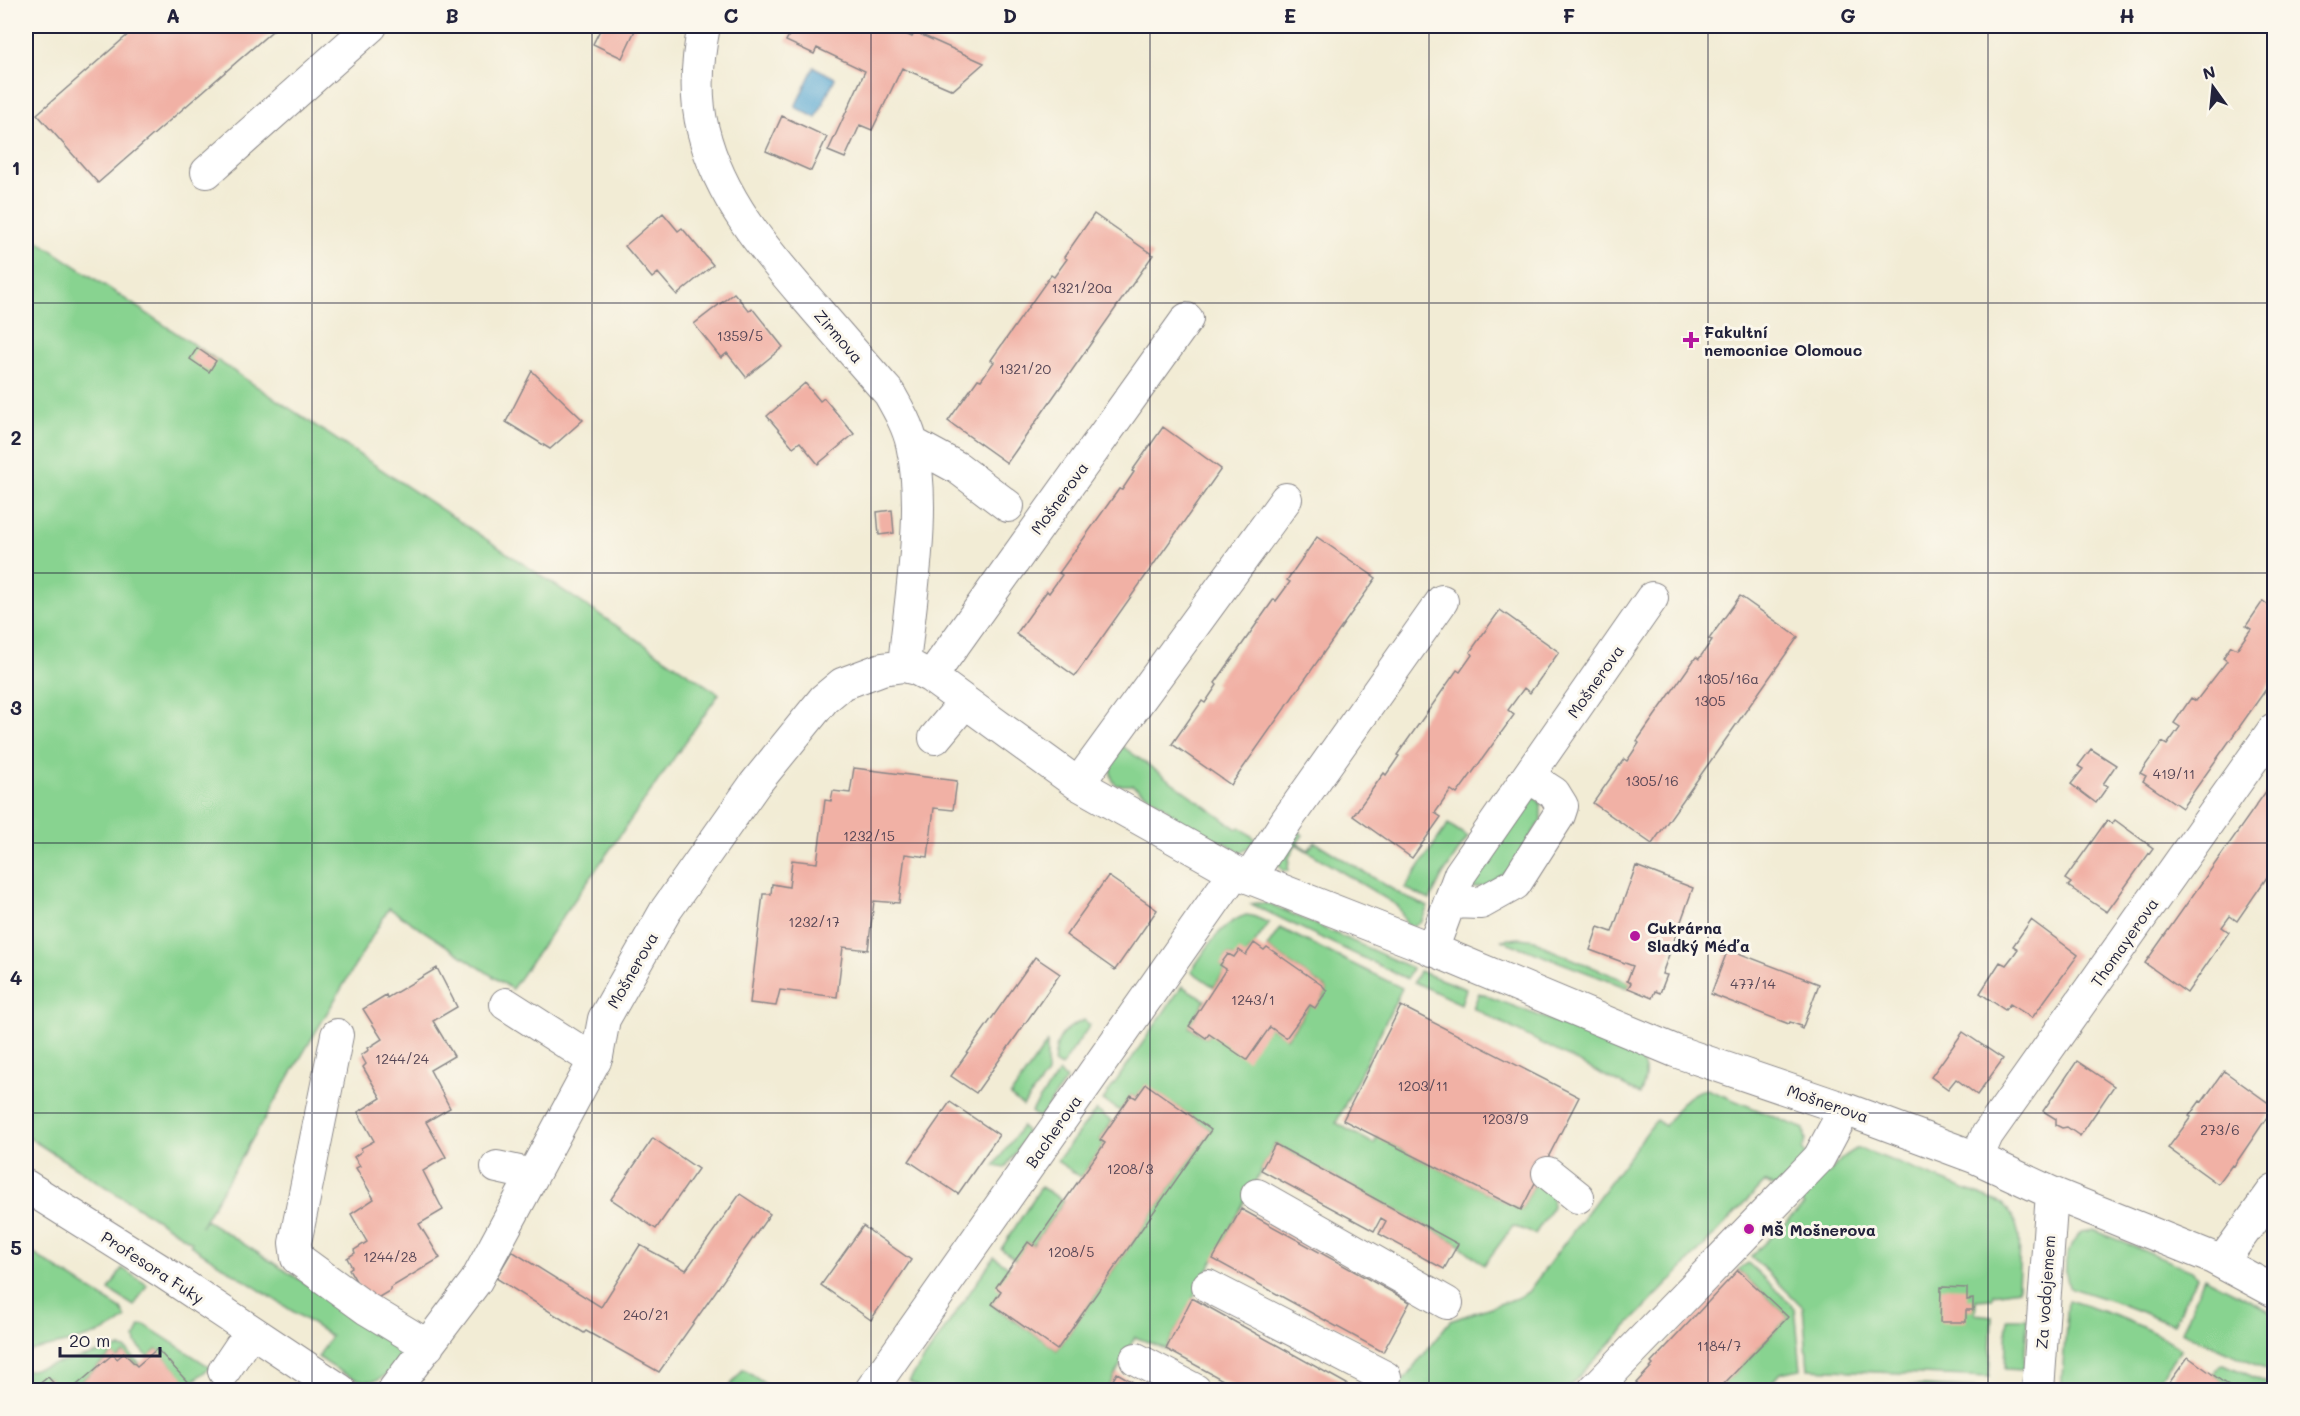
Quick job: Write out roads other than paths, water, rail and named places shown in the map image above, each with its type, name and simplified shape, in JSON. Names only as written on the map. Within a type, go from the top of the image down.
[{"type":"street","points":[[207,172],[371,26]]},
{"type":"street","name":"Zirmova","points":[[704,26],[698,60],[700,112],[707,144],[724,185],[743,219],[773,261],[889,393],[902,416],[912,443],[918,521],[918,672]]},
{"type":"street","name":"Mošnerova","points":[[918,672],[1186,319]]},
{"type":"street","points":[[912,443],[958,468],[1008,506]]},
{"type":"street","points":[[1078,784],[1286,499]]},
{"type":"street","name":"Mošnerova","points":[[1432,950],[1460,874],[1652,598]]},
{"type":"street","points":[[1243,874],[1287,820],[1442,601]]},
{"type":"street","name":"Mošnerova","points":[[394,1390],[476,1281],[595,1061],[604,1019],[666,910],[755,784],[824,699],[842,684],[882,669],[918,672],[964,702],[1078,784],[1243,874],[1675,1051],[1845,1108],[1977,1158],[2052,1193],[2222,1262],[2274,1291]]},
{"type":"street","points":[[935,738],[964,702]]},
{"type":"street","name":"Thomayerova","points":[[1977,1158],[1987,1135],[2274,729]]},
{"type":"street","points":[[1450,902],[1481,903],[1515,884],[1559,815],[1562,806],[1554,793],[1536,782]]},
{"type":"street","name":"Bacherova","points":[[871,1390],[1243,874]]},
{"type":"street","points":[[506,1004],[595,1061]]},
{"type":"street","points":[[337,1035],[295,1243],[297,1258],[367,1309],[428,1346]]},
{"type":"street","points":[[1594,1390],[1819,1158],[1845,1108]]},
{"type":"street","points":[[497,1167],[533,1175]]},
{"type":"street","points":[[1548,1173],[1578,1197]]},
{"type":"street","name":"Profesora Fuky","points":[[26,1186],[163,1272],[340,1390]]},
{"type":"street","points":[[2222,1262],[2274,1191]]},
{"type":"street","name":"Za vodojemem","points":[[2038,1390],[2052,1193]]},
{"type":"street","points":[[1257,1196],[1447,1303]]},
{"type":"street","points":[[1208,1286],[1385,1377]]},
{"type":"street","points":[[224,1371],[251,1331]]},
{"type":"street","points":[[1136,1359],[1195,1390]]},
{"type":"water","points":[[814,67],[835,78],[816,118],[795,107]]},
{"type":"place","name":"Fakultní nemocnice Olomouc","points":[[1691,340]]},
{"type":"place","name":"Cukrárna Sladký Méďa","points":[[1635,936]]},
{"type":"place","name":"MŠ Mošnerova","points":[[1749,1229]]}]
